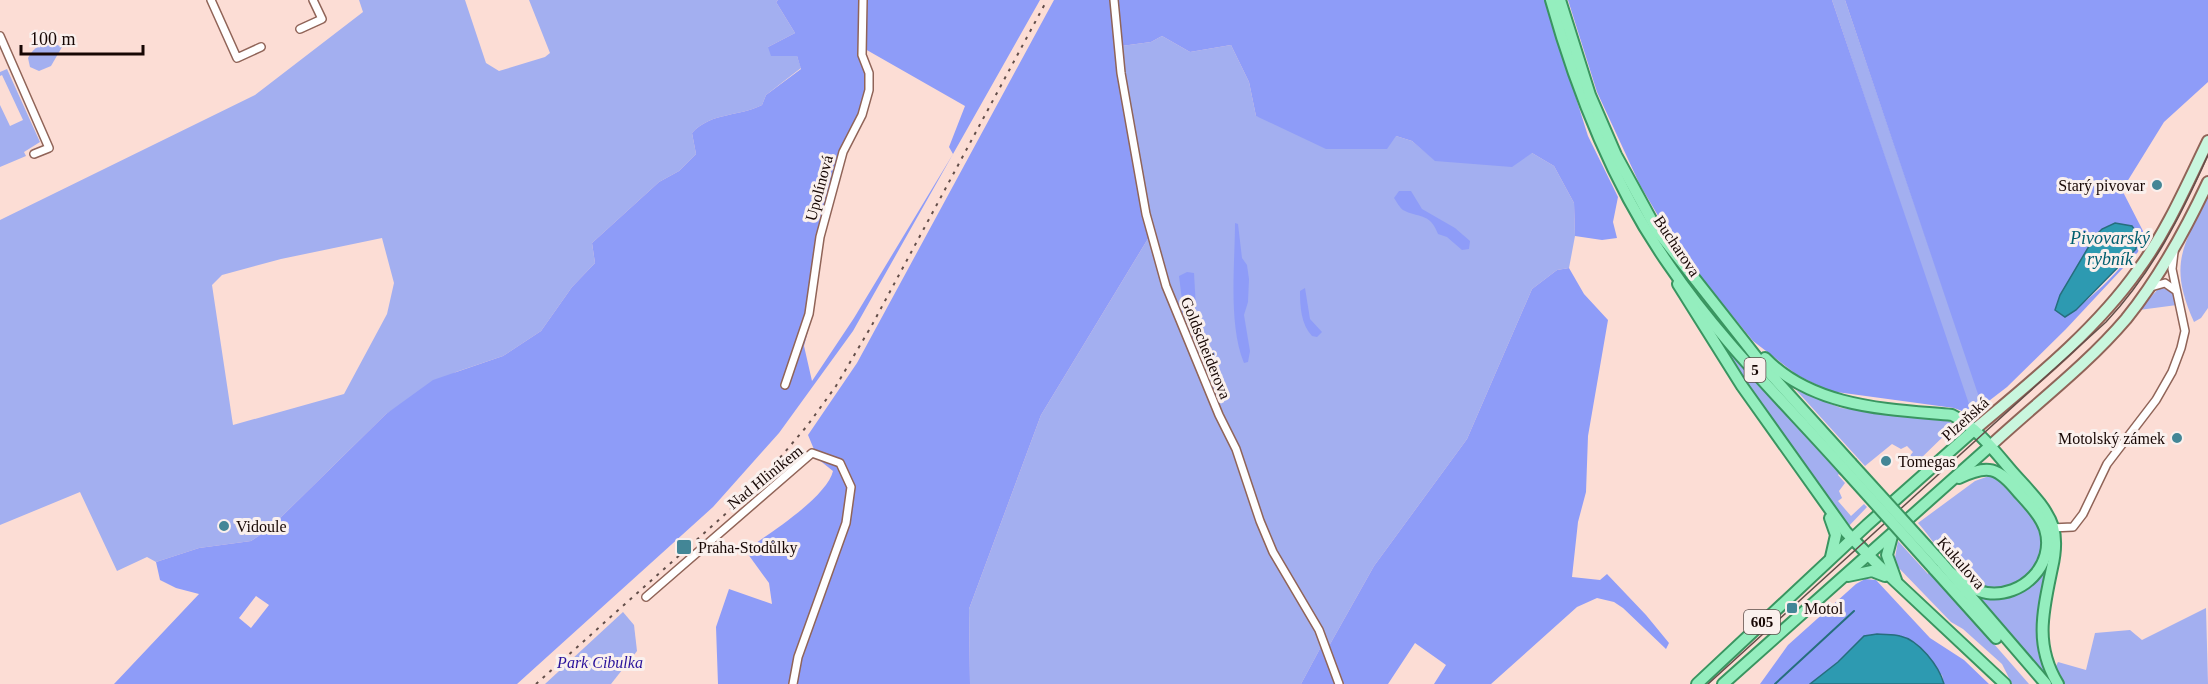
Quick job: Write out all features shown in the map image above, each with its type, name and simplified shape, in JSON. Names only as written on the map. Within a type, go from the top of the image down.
[{"type":"main road","name":"Bucharova","points":[[1551,0],[1576,84],[1600,143],[1644,217],[1670,267],[1746,360],[1847,466]]},
{"type":"main road","name":"Bucharova","points":[[1560,0],[1590,95],[1629,191]]},
{"type":"main road","name":"Plzeňská","points":[[1697,684],[2108,307],[2139,270],[2172,213],[2208,141]]},
{"type":"main road","name":"605","points":[[1723,684],[1869,556],[2092,353],[2125,320],[2175,249],[2208,182]]},
{"type":"main road","name":"Bucharova","points":[[1644,217],[1847,466]]},
{"type":"main road","points":[[1670,267],[1699,321],[1818,495],[1853,539],[2005,684]]},
{"type":"main road","points":[[1748,346],[1794,381],[1827,398],[1952,415],[1974,430],[2043,508],[2055,553],[2041,629],[2045,656],[2058,684]]},
{"type":"main road","name":"Kukulova","points":[[1847,466],[1938,566],[2037,684]]},
{"type":"main road","points":[[1948,484],[1979,470],[1997,471],[2008,479],[2049,528]]},
{"type":"main road","points":[[1818,495],[1836,535],[1834,549],[1828,562]]},
{"type":"main road","points":[[1951,573],[1969,586],[1985,593],[2015,590],[2030,580],[2042,564],[2049,528]]},
{"type":"main road","points":[[1896,531],[1889,542],[1887,555],[1898,584]]},
{"type":"main road","name":"Kukulova","points":[[1938,566],[1951,573],[2046,684]]},
{"type":"main road","points":[[1845,576],[1877,572],[1898,584]]},
{"type":"street","points":[[211,0],[237,58],[261,47]]},
{"type":"street","points":[[300,29],[322,19],[313,0]]},
{"type":"street","name":"Upolínová","points":[[784,386],[808,314],[820,237],[843,152],[862,115],[870,90],[869,73],[862,55],[863,0]]},
{"type":"street","name":"Goldscheiderova","points":[[1114,0],[1121,73],[1146,214],[1166,286],[1218,415],[1236,449],[1273,552],[1319,630],[1339,684]]},
{"type":"street","points":[[0,36],[49,147],[34,154]]},
{"type":"street","points":[[0,59],[9,55]]},
{"type":"street","points":[[2049,528],[2073,527],[2083,514],[2107,464],[2156,400],[2172,372],[2185,331],[2172,269],[2175,249]]},
{"type":"street","points":[[2150,287],[2166,283],[2176,292]]},
{"type":"street","name":"Nad Hliníkem","points":[[646,597],[812,453],[840,463],[851,487],[846,523],[798,657],[793,684]]},
{"type":"green space","points":[[359,0],[465,0],[486,63],[499,71],[545,57],[550,53],[529,0],[778,0],[776,2],[795,33],[768,47],[797,56],[801,68],[766,95],[762,105],[708,121],[692,133],[696,154],[679,171],[659,182],[592,243],[595,263],[572,287],[541,331],[503,356],[456,372],[386,414],[269,529],[251,541],[199,548],[156,562],[147,557],[117,571],[80,492],[0,525],[0,220],[255,95],[363,12]],"holes":[[[382,238],[394,283],[387,314],[344,394],[233,425],[212,285],[222,275],[281,259]]]},
{"type":"green space","points":[[1832,0],[1845,0],[1982,403],[1969,408]]},
{"type":"green space","points":[[1162,36],[1190,52],[1231,45],[1249,82],[1256,116],[1396,136],[1412,141],[1436,161],[1532,153],[1554,166],[1574,203],[1575,236],[1569,268],[1557,270],[1532,289],[1467,439],[1374,566],[1329,646],[1323,643],[1301,684],[970,684],[969,609],[1041,415],[1149,237],[1114,47],[1151,42]]},
{"type":"green space","points":[[55,44],[62,47],[51,66],[39,71],[30,67],[28,58],[36,48]]},
{"type":"green space","points":[[7,69],[40,142],[24,152],[26,156],[0,167],[0,105],[10,126],[23,120],[2,75],[0,76],[0,72]]},
{"type":"green space","points":[[2208,195],[2208,308],[2201,318],[2194,322],[2186,302],[2180,270],[2186,243]]},
{"type":"green space","points":[[2159,288],[2172,292],[2177,305],[2139,310]]},
{"type":"green space","points":[[1707,323],[1840,473],[1838,475],[1845,483],[1839,491],[1842,498],[1838,501],[1851,516],[1864,504],[1867,507],[1847,528],[1837,510],[1744,382]]},
{"type":"green space","points":[[1796,390],[1841,408],[1948,420],[1954,426],[1915,464],[1909,457],[1913,452],[1907,446],[1901,449],[1892,444],[1865,466]]},
{"type":"green space","points":[[1989,472],[2012,490],[2032,513],[2040,530],[2042,544],[2039,558],[2033,569],[2023,579],[1999,589],[1985,588],[1965,578],[1918,523],[1975,481],[1989,476]]},
{"type":"green space","points":[[1898,541],[1928,574],[1931,572],[2029,684],[2012,684],[2002,664],[1963,629],[1951,622],[1894,563]]},
{"type":"green space","points":[[2046,571],[2036,633],[2039,656],[2048,679],[1973,595],[1994,598],[2013,595],[2030,587]]},
{"type":"green space","points":[[2206,608],[2208,684],[2062,684],[2054,670],[2058,662],[2086,670],[2095,633],[2130,630],[2142,640]]},
{"type":"green space","name":"Park Cibulka","points":[[623,612],[634,625],[637,651],[611,684],[545,684]]},
{"type":"shaded area","points":[[778,0],[1040,0],[953,154],[853,331],[779,433],[713,507],[517,684],[114,684],[199,594],[176,588],[160,580],[156,562],[199,548],[251,541],[269,529],[386,414],[433,380],[503,356],[541,331],[572,287],[595,263],[592,243],[659,182],[679,171],[696,154],[692,133],[708,121],[762,105],[766,95],[801,69],[797,56],[771,56],[768,47],[795,33],[776,2]],"holes":[[[865,49],[965,106],[949,147],[953,154],[854,318],[812,381],[804,346],[814,309],[823,237],[844,159],[865,116],[872,90],[872,72]],[[256,596],[269,605],[251,628],[239,618]]]},
{"type":"shaded area","points":[[1054,0],[1545,0],[1588,136],[1618,197],[1613,222],[1617,238],[1602,240],[1575,236],[1574,203],[1554,166],[1532,153],[1512,167],[1435,161],[1412,141],[1396,136],[1387,149],[1326,149],[1256,116],[1249,82],[1231,45],[1190,52],[1162,36],[1151,42],[1114,47],[1149,237],[1041,415],[969,609],[970,684],[718,684],[716,627],[729,589],[772,604],[769,583],[745,550],[795,515],[820,492],[828,481],[833,471],[818,459],[808,435],[857,363]]},
{"type":"shaded area","points":[[1568,0],[1832,0],[1970,407],[1981,403],[1845,0],[2208,0],[2208,82],[2164,122],[2122,190],[2143,231],[2138,252],[2066,329],[2007,387],[1981,407],[1962,411],[1829,391],[1797,375],[1753,341],[1677,248],[1640,185],[1597,92]],"holes":[[[2102,229],[2137,233],[2136,243],[2121,267],[2097,291],[2065,317],[2060,295]]]},
{"type":"shaded area","points":[[1399,191],[1411,191],[1422,209],[1455,228],[1470,241],[1469,249],[1462,250],[1447,237],[1438,234],[1427,219],[1403,210],[1394,198]]},
{"type":"shaded area","points":[[1235,223],[1238,224],[1242,258],[1247,265],[1249,279],[1248,302],[1244,315],[1250,351],[1248,362],[1244,363],[1239,347],[1234,312]]},
{"type":"shaded area","points":[[1569,268],[1584,294],[1608,320],[1588,436],[1586,492],[1578,522],[1572,577],[1600,580],[1607,574],[1669,643],[1666,649],[1623,608],[1614,602],[1597,598],[1577,607],[1491,684],[1434,684],[1446,665],[1415,643],[1388,684],[1342,684],[1329,646],[1374,566],[1467,439],[1532,289],[1557,270]]},
{"type":"shaded area","points":[[1187,272],[1194,273],[1196,309],[1190,313],[1183,308],[1179,276]]},
{"type":"shaded area","points":[[1305,288],[1310,319],[1322,332],[1317,337],[1312,336],[1308,331],[1302,315],[1300,291]]},
{"type":"shaded area","points":[[1865,579],[1876,580],[1930,638],[1964,660],[1989,684],[1944,684],[1942,675],[1864,636],[1838,662],[1810,684],[1760,684],[1788,645],[1856,584]]},
{"type":"shaded area","points":[[1323,643],[1335,684],[1301,684]]},
{"type":"water","name":"Pivovarský rybník","points":[[2115,223],[2132,226],[2137,233],[2136,249],[2076,310],[2065,317],[2055,310],[2060,295],[2095,236],[2102,229]]},
{"type":"water","points":[[1877,634],[1907,638],[1921,648],[1933,662],[1944,684],[1810,684],[1838,662],[1864,636]]},
{"type":"waterway","points":[[1775,684],[1854,611]]},
{"type":"tram line","points":[[1708,684],[2106,322],[2138,284],[2164,243],[2208,155]]},
{"type":"railway","points":[[536,684],[732,508],[767,473],[807,426],[836,386],[872,325],[1047,0]]},
{"type":"place","name":"Starý pivovar","points":[[2157,185]]},
{"type":"place","name":"Motolský zámek","points":[[2177,438]]},
{"type":"place","name":"Tomegas","points":[[1886,461]]},
{"type":"place","name":"Vidoule","points":[[224,526]]},
{"type":"place","name":"Praha-Stodůlky","points":[[684,547]]},
{"type":"place","name":"Motol","points":[[1792,608]]}]
